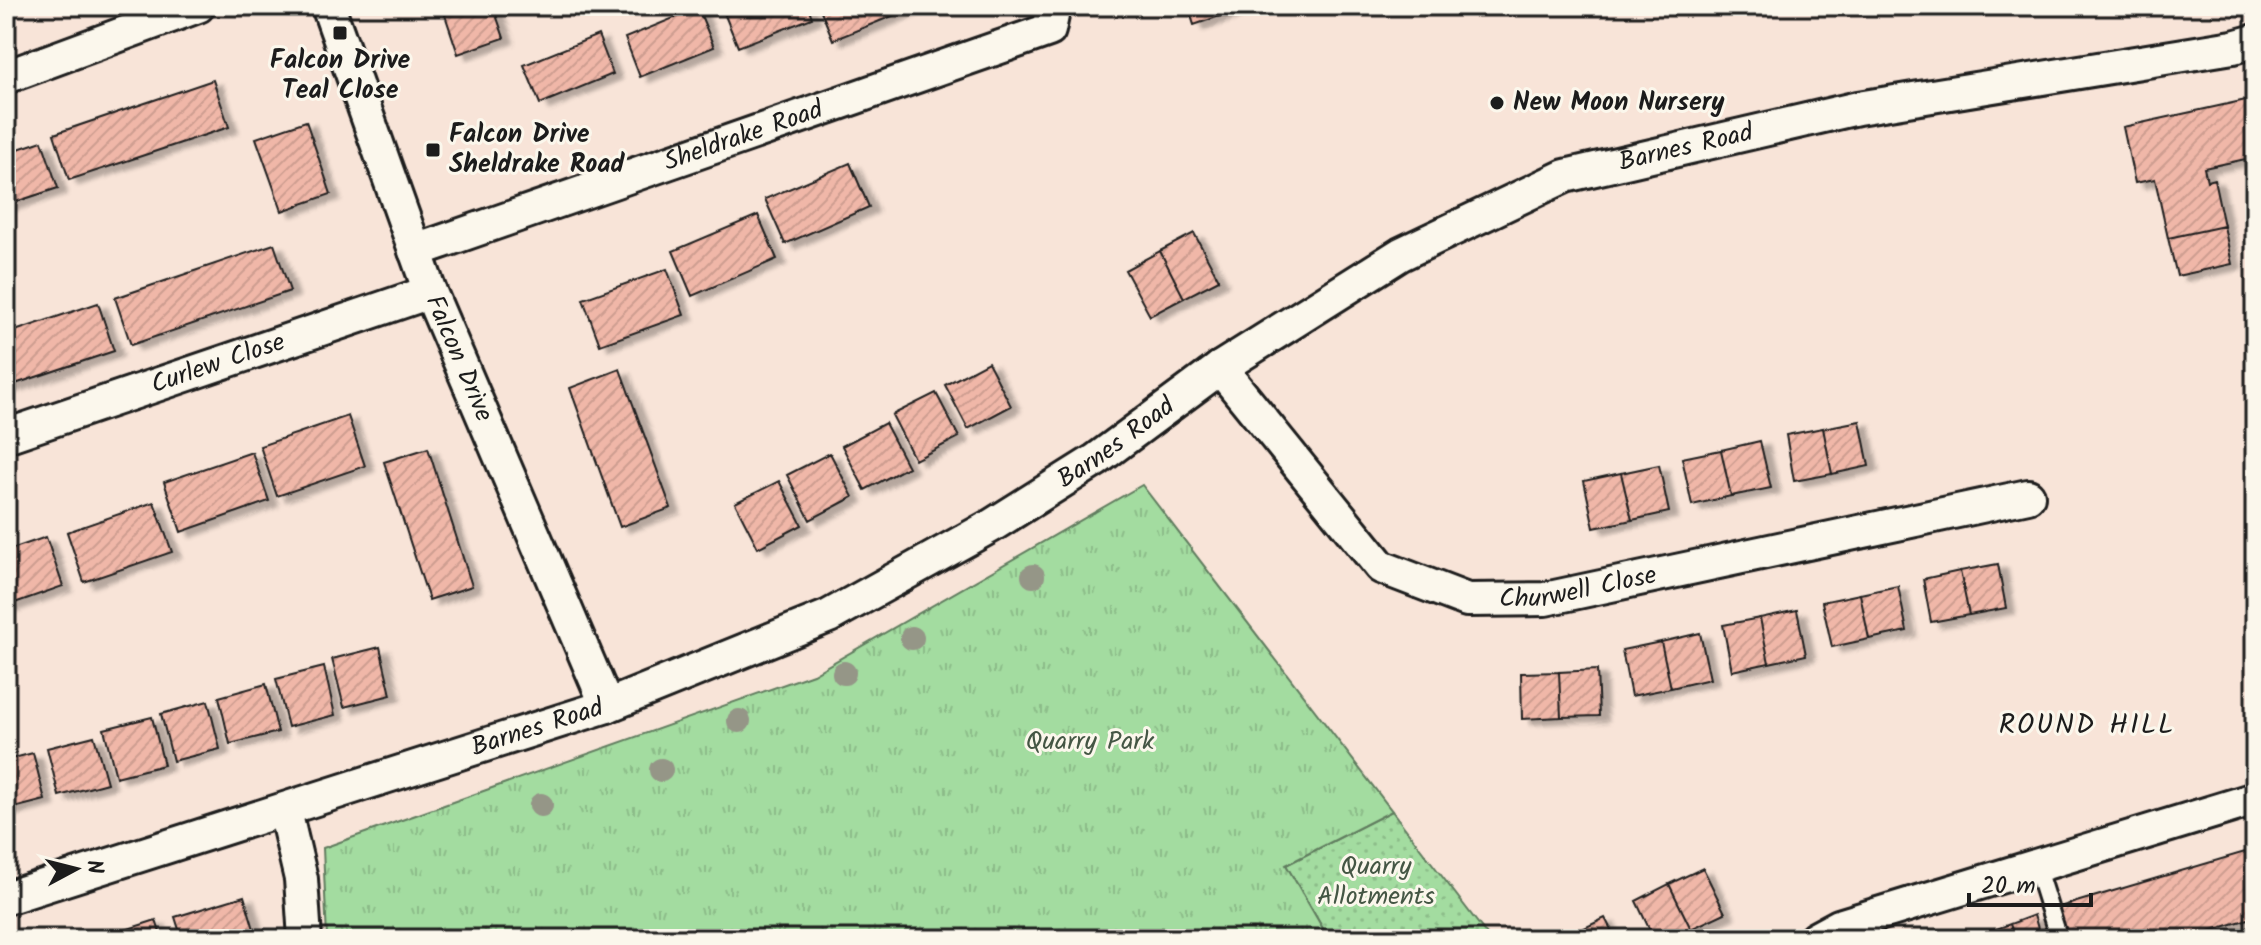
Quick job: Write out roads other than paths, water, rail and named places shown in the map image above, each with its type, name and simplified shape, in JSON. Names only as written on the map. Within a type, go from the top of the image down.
[{"type":"street","points":[[6,77],[198,6]]},
{"type":"street","name":"Falcon Drive","points":[[328,6],[430,292],[607,706]]},
{"type":"street","name":"Sheldrake Road","points":[[415,251],[1049,30],[1054,6]]},
{"type":"street","name":"Barnes Road","points":[[6,898],[607,706],[829,616],[991,526],[1096,460],[1220,368],[1401,254],[1565,176],[1858,108],[2244,44]]},
{"type":"street","name":"Curlew Close","points":[[6,436],[430,292]]},
{"type":"street","name":"Churwell Close","points":[[1220,368],[1381,567],[1467,600],[1545,599],[2028,496]]},
{"type":"street","points":[[1815,939],[1839,926],[2255,799]]},
{"type":"street","points":[[285,811],[301,879],[305,939]]},
{"type":"lane","points":[[2036,866],[2059,939]]},
{"type":"place","name":"Falcon Drive Teal Close","points":[[340,33]]},
{"type":"place","name":"New Moon Nursery","points":[[1497,103]]},
{"type":"place","name":"Falcon Drive Sheldrake Road","points":[[433,150]]},
{"type":"district","name":"ROUND HILL","points":[[2087,725]]},
{"type":"park label","name":"Quarry Park","points":[[1090,742]]},
{"type":"park label","name":"Quarry Allotments","points":[[1376,882]]}]
